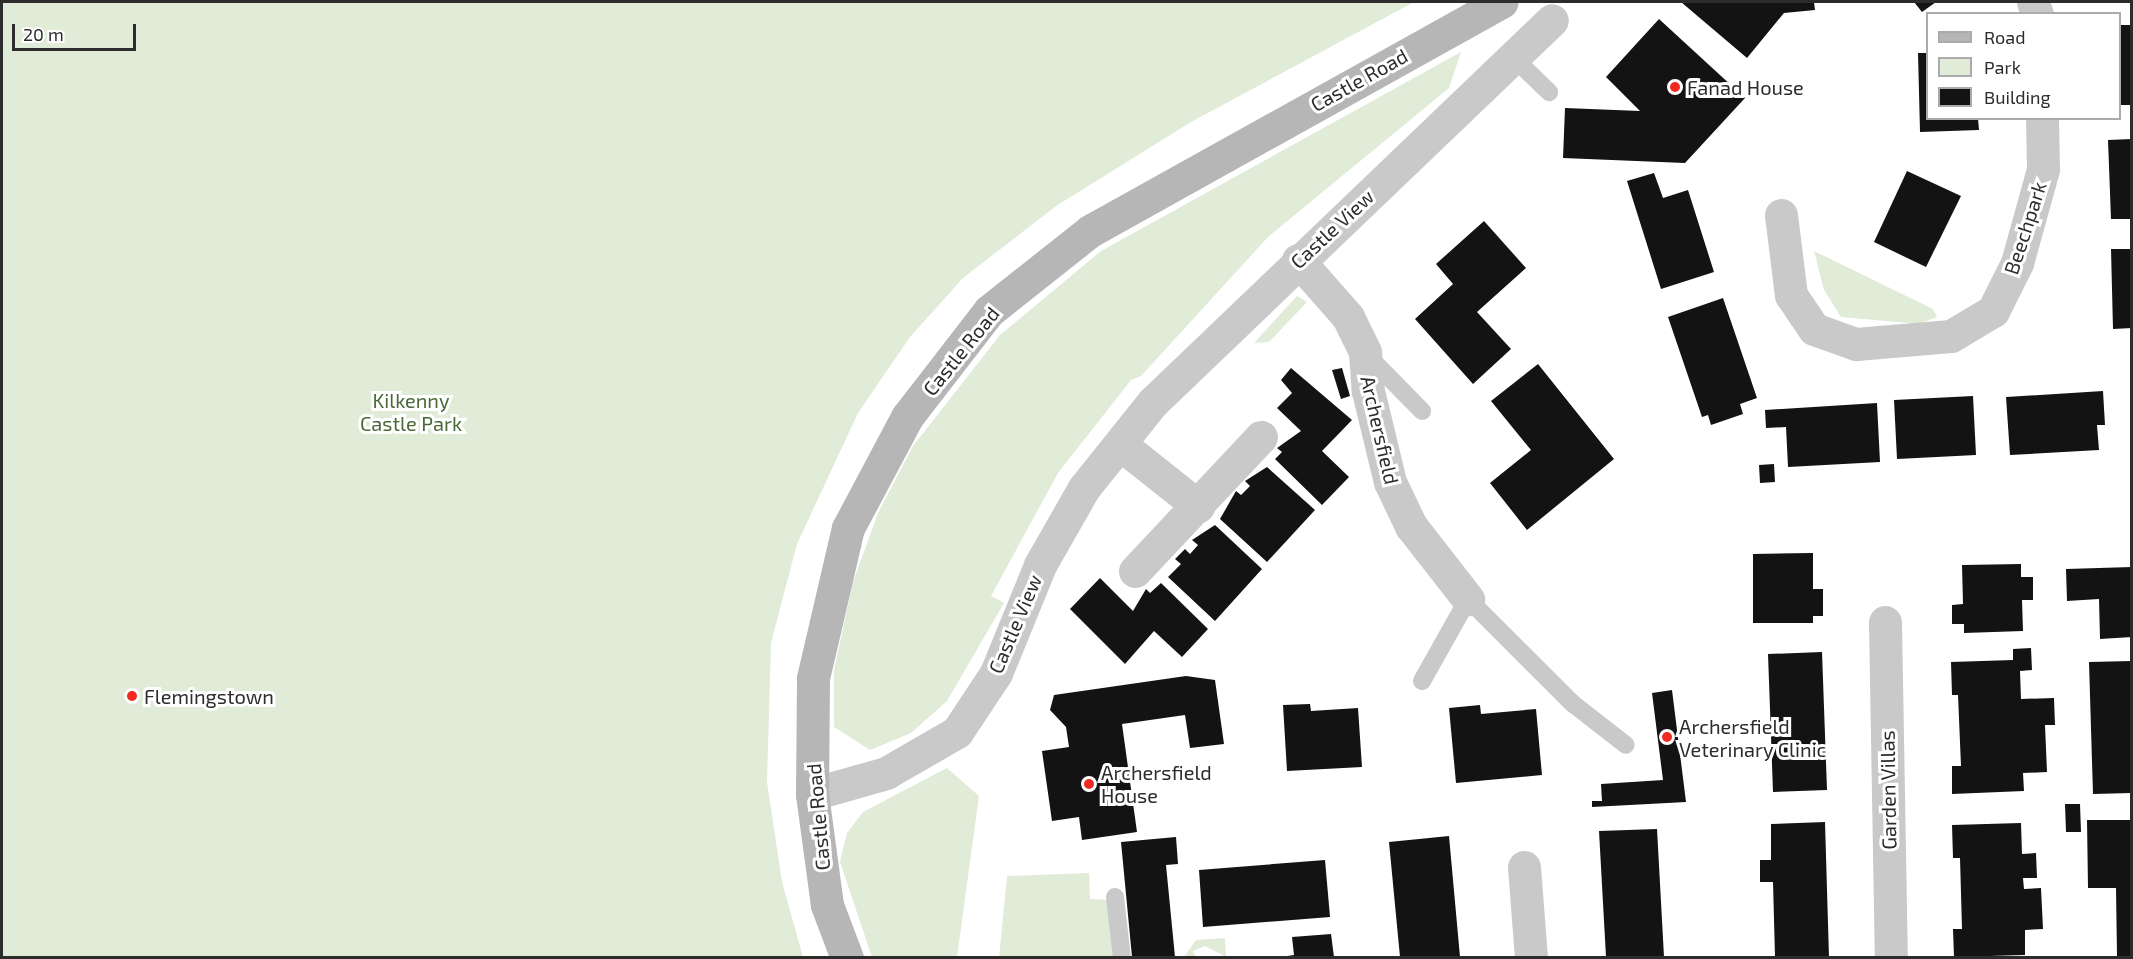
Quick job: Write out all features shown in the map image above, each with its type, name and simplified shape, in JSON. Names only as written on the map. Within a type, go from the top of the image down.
[{"type":"main road","name":"Castle Road","points":[[847,957],[827,905],[812,794],[813,678],[848,528],[908,417],[989,311],[1090,231],[1502,2]]},
{"type":"street","name":"Castle View","points":[[812,794],[886,773],[957,732],[996,673],[1040,565],[1084,488],[1153,402],[1298,260],[1552,20]]},
{"type":"street","name":"Beechpark","points":[[1781,215],[1791,295],[1814,329],[1856,344],[1951,336],[1993,311],[2017,263],[2043,169],[2042,120]]},
{"type":"street","name":"Archersfield","points":[[1298,260],[1348,317],[1365,352],[1368,391],[1390,482],[1411,526],[1468,599]]},
{"type":"street","points":[[1135,571],[1261,436]]},
{"type":"street","points":[[1120,444],[1198,506]]},
{"type":"street","name":"Garden Villas","points":[[1885,622],[1891,957]]},
{"type":"street","points":[[1524,867],[1531,957]]},
{"type":"lane","points":[[1514,58],[1550,92]]},
{"type":"lane","points":[[1365,352],[1422,411]]},
{"type":"lane","points":[[1422,681],[1468,599],[1572,703],[1626,745]]},
{"type":"lane","points":[[1115,897],[1122,957]]},
{"type":"green space","name":"Kilkenny Castle Park","points":[[2,2],[1414,2],[1191,122],[1056,206],[963,278],[910,337],[858,413],[797,544],[771,643],[767,782],[782,882],[803,957],[2,958]]},
{"type":"green space","points":[[1461,52],[1449,88],[1268,237],[1141,376],[1131,380],[1058,473],[991,596],[1004,603],[947,701],[911,733],[870,750],[834,727],[834,670],[853,582],[878,513],[913,446],[1000,335],[1101,251]]},
{"type":"green space","points":[[1814,251],[1933,309],[1937,317],[1919,324],[1841,317],[1824,290]]},
{"type":"green space","points":[[1297,296],[1307,302],[1269,342],[1254,343]]},
{"type":"green space","points":[[947,768],[979,796],[957,957],[872,957],[840,862],[847,833],[863,812]]},
{"type":"green space","points":[[1089,873],[1090,899],[1110,900],[1114,957],[999,958],[1007,876]]},
{"type":"green space","points":[[1225,938],[1226,957],[1205,946],[1193,951],[1196,957],[1184,957],[1196,940]]},
{"type":"building","points":[[1681,2],[1814,2],[1815,10],[1784,13],[1747,58]]},
{"type":"building","points":[[1914,2],[1936,2],[1922,12]]},
{"type":"building","name":"Fanad House","points":[[1659,19],[1745,98],[1685,163],[1563,158],[1565,108],[1640,111],[1606,77]]},
{"type":"building","points":[[2121,25],[2132,25],[2132,105],[2121,105]]},
{"type":"building","points":[[1918,53],[1926,53],[1926,120],[1978,120],[1979,130],[1920,132]]},
{"type":"building","points":[[2132,139],[2132,219],[2111,219],[2108,140]]},
{"type":"building","points":[[1907,171],[1961,196],[1926,267],[1874,242]]},
{"type":"building","points":[[1654,173],[1663,198],[1688,190],[1714,272],[1661,289],[1627,181]]},
{"type":"building","points":[[1484,221],[1526,268],[1477,312],[1511,349],[1473,384],[1415,319],[1453,284],[1436,264]]},
{"type":"building","points":[[2111,249],[2132,249],[2132,328],[2113,329]]},
{"type":"building","points":[[1723,298],[1757,398],[1740,404],[1743,414],[1711,425],[1708,415],[1702,417],[1668,317]]},
{"type":"building","points":[[1538,364],[1614,459],[1527,530],[1490,483],[1531,450],[1491,401]]},
{"type":"building","points":[[1291,368],[1352,420],[1322,451],[1349,477],[1322,505],[1275,459],[1282,452],[1277,448],[1301,431],[1277,408],[1292,393],[1281,380]]},
{"type":"building","points":[[1342,368],[1350,396],[1341,399],[1332,370]]},
{"type":"building","points":[[2103,391],[2105,425],[2097,425],[2099,450],[2010,455],[2006,397]]},
{"type":"building","points":[[1973,396],[1976,455],[1897,459],[1894,400]]},
{"type":"building","points":[[1877,403],[1880,462],[1788,467],[1786,427],[1766,428],[1765,410]]},
{"type":"building","points":[[1774,464],[1775,482],[1760,483],[1759,465]]},
{"type":"building","points":[[1267,467],[1315,510],[1267,562],[1220,519],[1236,491],[1241,495],[1250,486],[1245,481]]},
{"type":"building","points":[[1215,525],[1262,569],[1215,621],[1168,577],[1181,564],[1175,559],[1185,549],[1190,554],[1198,545],[1192,540]]},
{"type":"building","points":[[1813,553],[1813,589],[1823,589],[1823,616],[1813,616],[1813,623],[1753,623],[1753,554]]},
{"type":"building","points":[[2021,564],[2021,577],[2033,577],[2033,600],[2022,600],[2023,631],[1964,633],[1964,624],[1952,624],[1952,605],[1963,604],[1962,565]]},
{"type":"building","points":[[2132,567],[2132,637],[2100,639],[2099,599],[2067,601],[2066,569]]},
{"type":"building","points":[[1100,578],[1133,611],[1146,589],[1150,593],[1161,583],[1208,629],[1182,657],[1154,631],[1125,664],[1070,609]]},
{"type":"building","points":[[2031,648],[2032,670],[2020,671],[2021,699],[2054,698],[2055,725],[2045,725],[2047,772],[2023,773],[2024,791],[1952,794],[1952,766],[1961,766],[1958,695],[1952,695],[1951,662],[2013,660],[2013,649]]},
{"type":"building","points":[[1822,652],[1827,790],[1773,792],[1768,654]]},
{"type":"building","points":[[2132,661],[2132,793],[2093,794],[2089,662]]},
{"type":"building","name":"Archersfield House","points":[[1186,676],[1215,680],[1224,744],[1190,748],[1185,715],[1122,724],[1137,832],[1082,840],[1079,817],[1052,821],[1042,751],[1069,747],[1066,727],[1050,710],[1054,695]]},
{"type":"building","name":"Archersfield Veterinary Clinic","points":[[1672,690],[1686,802],[1592,807],[1592,801],[1602,801],[1601,784],[1663,780],[1652,693]]},
{"type":"building","points":[[1310,704],[1311,711],[1358,708],[1362,767],[1287,771],[1283,705]]},
{"type":"building","points":[[1480,705],[1481,714],[1536,709],[1542,775],[1456,783],[1449,708]]},
{"type":"building","points":[[2065,804],[2080,804],[2081,832],[2066,832]]},
{"type":"building","points":[[2087,820],[2132,820],[2132,956],[2117,956],[2116,888],[2088,888]]},
{"type":"building","points":[[1825,822],[1829,957],[1775,957],[1773,882],[1760,882],[1760,860],[1771,860],[1771,824]]},
{"type":"building","points":[[2021,823],[2022,854],[2036,853],[2037,878],[2023,878],[2024,889],[2041,888],[2043,929],[2025,930],[2025,955],[1954,957],[1953,929],[1962,929],[1960,858],[1953,858],[1952,825]]},
{"type":"building","points":[[1657,829],[1664,957],[1606,957],[1599,831]]},
{"type":"building","points":[[1449,836],[1460,957],[1400,957],[1389,842]]},
{"type":"building","points":[[1176,837],[1178,864],[1166,865],[1175,957],[1132,957],[1121,842]]},
{"type":"building","points":[[1325,860],[1330,917],[1203,927],[1199,870]]},
{"type":"building","points":[[1331,934],[1334,957],[1280,957],[1294,955],[1292,937]]},
{"type":"place","name":"Fanad House","points":[[1675,87]]},
{"type":"place","name":"Flemingstown","points":[[132,696]]},
{"type":"place","name":"Archersfield Veterinary Clinic","points":[[1667,737]]},
{"type":"place","name":"Archersfield House","points":[[1089,784]]}]
